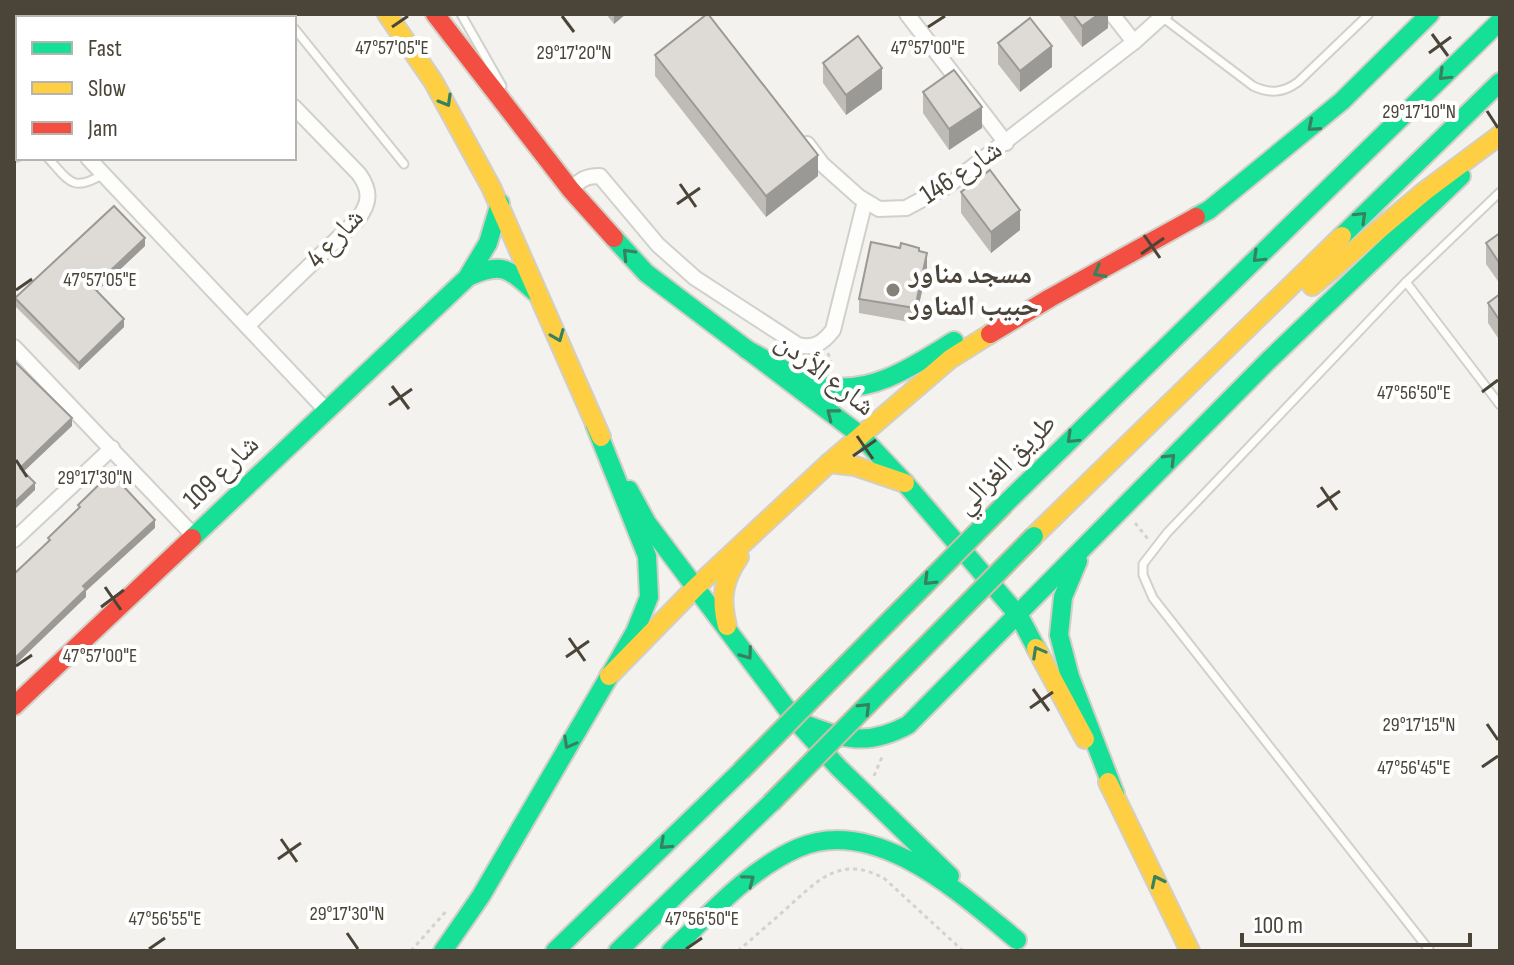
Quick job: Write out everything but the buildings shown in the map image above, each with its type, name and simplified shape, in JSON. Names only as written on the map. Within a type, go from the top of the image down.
[{"type":"main road","points":[[387,14],[415,51],[446,101],[500,203],[595,425],[647,556],[650,578],[649,597],[643,614],[609,676],[481,896],[443,951]]},
{"type":"main road","name":"شارع الأردن","points":[[435,14],[596,221],[646,273],[860,435],[1019,616],[1115,794],[1190,951]]},
{"type":"main road","points":[[609,676],[696,587],[829,463],[950,359],[1050,298],[1209,210],[1342,101],[1430,14]]},
{"type":"main road","points":[[1475,45],[1497,14]]},
{"type":"main road","name":"طريق الغزالي","points":[[555,951],[741,771],[1004,505],[1500,21]]},
{"type":"main road","points":[[618,951],[771,803],[1034,536],[1500,82]]},
{"type":"main road","points":[[1145,428],[1425,191],[1500,137]]},
{"type":"main road","points":[[796,721],[865,743],[892,735],[908,725],[1268,361],[1500,137]]},
{"type":"main road","name":"شارع 109","points":[[14,706],[467,278],[483,256],[493,234],[500,203]]},
{"type":"main road","name":"شارع 109","points":[[467,278],[490,266],[509,269],[541,297]]},
{"type":"main road","points":[[746,349],[823,385],[839,388],[864,386],[903,372],[970,331],[1050,298]]},
{"type":"main road","points":[[595,425],[647,523],[796,721],[845,774],[1023,946]]},
{"type":"main road","points":[[829,463],[868,469],[905,483]]},
{"type":"main road","points":[[727,626],[720,600],[725,582],[733,565],[764,524]]},
{"type":"main road","points":[[1102,530],[1077,563],[1063,597],[1059,635],[1063,657],[1115,794]]},
{"type":"main road","points":[[671,951],[726,898],[774,862],[803,846],[846,840],[876,846],[912,862],[957,893],[1023,946]]},
{"type":"street","points":[[907,14],[1006,143]]},
{"type":"street","points":[[1112,14],[1134,42]]},
{"type":"street","name":"شارع 146","points":[[865,201],[879,209],[906,208],[949,185],[1134,42],[1164,15]]},
{"type":"street","name":"شارع 4","points":[[247,326],[358,219],[366,209],[369,197],[359,174],[296,109]]},
{"type":"street","points":[[571,190],[581,179],[600,176],[658,245],[695,278],[798,345],[808,348],[824,342],[833,330],[865,201],[822,164],[793,127]]},
{"type":"street","points":[[90,160],[326,410]]},
{"type":"street","points":[[14,347],[195,537]]},
{"type":"street","points":[[14,540],[112,448]]},
{"type":"lane","points":[[461,14],[531,141]]},
{"type":"lane","points":[[1164,15],[1253,86],[1276,92],[1298,82],[1369,14]]},
{"type":"lane","points":[[296,30],[404,164]]},
{"type":"lane","points":[[50,160],[67,180],[78,185],[90,183],[103,174]]},
{"type":"lane","points":[[1430,951],[1153,598],[1143,575],[1143,564],[1246,449],[1406,282],[1500,192]]},
{"type":"lane","points":[[1406,282],[1500,405]]},
{"type":"path","points":[[1122,507],[1155,548]]},
{"type":"path","points":[[738,951],[823,877],[832,872],[853,869],[875,873],[885,879],[963,951]]},
{"type":"traffic: fast","points":[[1196,217],[1209,210],[1342,101],[1430,14]]},
{"type":"traffic: fast","points":[[1004,505],[1500,21]]},
{"type":"traffic: fast","points":[[1342,236],[1500,82]]},
{"type":"traffic: fast","points":[[796,721],[852,738],[878,737],[908,725],[1268,361],[1461,176]]},
{"type":"traffic: fast","points":[[192,538],[467,278],[488,243],[500,203]]},
{"type":"traffic: fast","points":[[614,238],[646,273],[860,435],[1019,616],[1036,648]]},
{"type":"traffic: fast","points":[[470,276],[491,269],[506,270],[535,292]]},
{"type":"traffic: fast","points":[[746,349],[805,380],[843,388],[893,376],[954,341]]},
{"type":"traffic: fast","points":[[443,951],[481,896],[635,632],[649,597],[647,556],[595,425]]},
{"type":"traffic: fast","points":[[629,490],[647,523],[796,721],[838,767],[950,876]]},
{"type":"traffic: fast","points":[[741,771],[1004,505]]},
{"type":"traffic: fast","points":[[771,803],[1034,536]]},
{"type":"traffic: fast","points":[[1078,561],[1063,597],[1059,635],[1070,677],[1115,794]]},
{"type":"traffic: fast","points":[[555,951],[741,771]]},
{"type":"traffic: fast","points":[[618,951],[771,803]]},
{"type":"traffic: fast","points":[[671,951],[730,894],[763,868],[798,848],[828,840],[857,842],[887,850],[916,864],[971,902],[1017,940]]},
{"type":"traffic: slow","points":[[387,14],[433,81],[491,187],[601,437]]},
{"type":"traffic: slow","points":[[1312,286],[1425,191],[1500,135]]},
{"type":"traffic: slow","points":[[1034,536],[1342,236]]},
{"type":"traffic: slow","points":[[609,676],[696,587],[829,463],[950,359],[990,334]]},
{"type":"traffic: slow","points":[[829,463],[855,466],[905,483]]},
{"type":"traffic: slow","points":[[727,626],[724,590],[739,557]]},
{"type":"traffic: slow","points":[[1036,648],[1085,739]]},
{"type":"traffic: slow","points":[[1108,782],[1190,951]]},
{"type":"traffic: jam","points":[[435,14],[571,190],[614,238]]},
{"type":"traffic: jam","points":[[990,334],[1196,217]]},
{"type":"traffic: jam","points":[[14,706],[192,538]]},
{"type":"place","name":"مسجد مناور حبيب المناور","points":[[893,290]]}]
